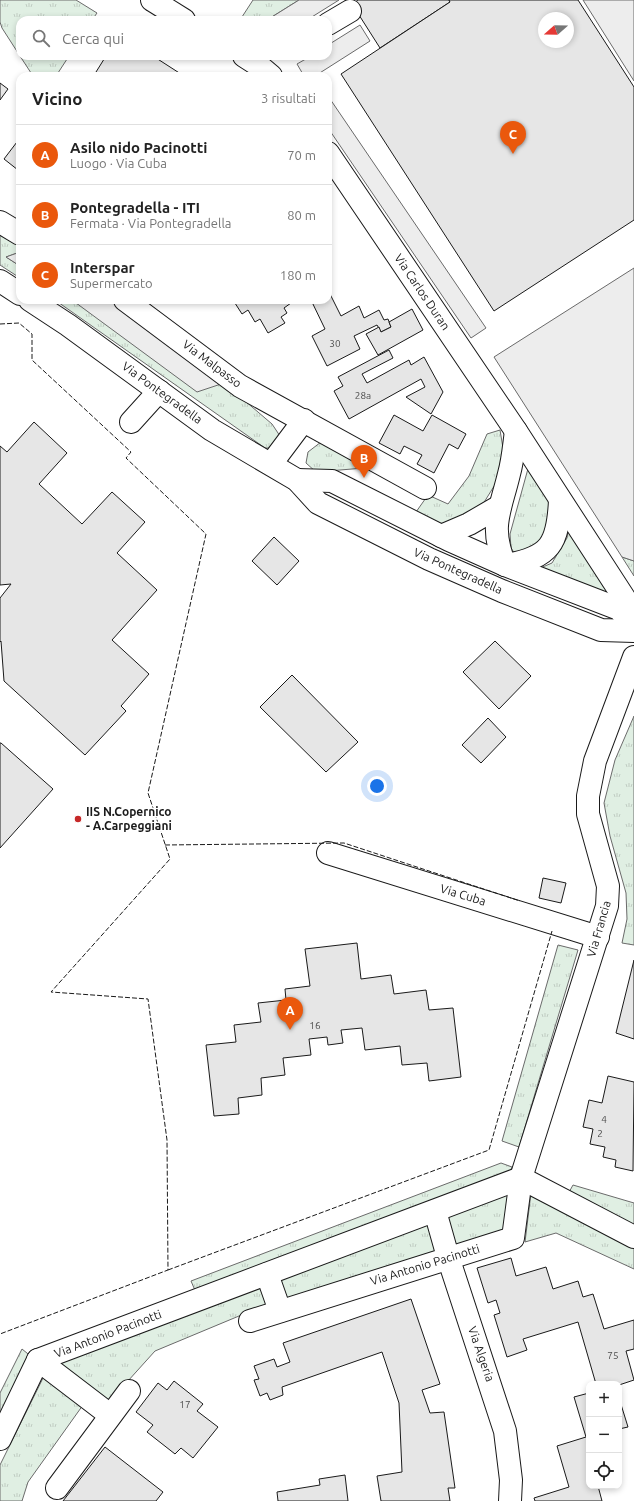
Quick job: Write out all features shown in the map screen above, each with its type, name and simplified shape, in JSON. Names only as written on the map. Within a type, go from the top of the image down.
[{"type":"street","points":[[152,0],[178,16]]},
{"type":"street","points":[[332,22],[350,11]]},
{"type":"street","name":"Via Carlos Duran","points":[[332,159],[516,431],[634,613]]},
{"type":"street","points":[[0,222],[16,232]]},
{"type":"street","points":[[0,281],[16,291]]},
{"type":"street","name":"Via Pontegradella","points":[[36,304],[68,325],[212,430],[297,480],[318,503],[429,559],[494,587],[601,630],[634,631]]},
{"type":"street","name":"Via Malpasso","points":[[130,304],[240,386],[425,488]]},
{"type":"street","points":[[131,422],[159,391]]},
{"type":"street","points":[[271,464],[304,420]]},
{"type":"street","points":[[494,587],[505,565],[496,536],[500,506],[509,474],[516,431]]},
{"type":"street","name":"Via Pontegradella","points":[[297,480],[332,481],[441,536],[505,565],[619,609],[634,627]]},
{"type":"street","points":[[505,565],[524,562],[535,558],[554,539],[558,526],[560,500]]},
{"type":"street","points":[[441,536],[469,524],[500,506]]},
{"type":"street","name":"Via Francia","points":[[521,1178],[607,906],[608,886],[591,824],[588,796],[595,761],[634,656]]},
{"type":"street","name":"Via Cuba","points":[[328,853],[598,937]]},
{"type":"street","points":[[521,1178],[634,1237]]},
{"type":"street","name":"Via Antonio Pacinotti","points":[[38,1360],[521,1178],[513,1238],[448,1257],[250,1321]]},
{"type":"street","name":"Via Algeria","points":[[435,1210],[448,1257],[506,1431],[511,1480],[510,1501]]},
{"type":"street","points":[[267,1274],[280,1311]]},
{"type":"street","points":[[0,1439],[38,1360]]},
{"type":"street","name":"Via Antonio Pacinotti","points":[[38,1360],[110,1414]]},
{"type":"street","points":[[57,1488],[110,1414],[129,1391]]},
{"type":"green space","points":[[0,0],[76,0],[97,13],[95,16],[16,16],[16,50],[2,28],[0,22]]},
{"type":"green space","points":[[253,0],[299,0],[273,16],[243,16]]},
{"type":"green space","points":[[23,60],[66,60],[59,72],[30,72]]},
{"type":"green space","points":[[0,230],[16,240],[16,253],[6,257],[16,263],[16,275],[0,265]]},
{"type":"green space","points":[[61,304],[78,304],[90,312],[224,383],[272,424],[280,436],[271,448],[265,448]]},
{"type":"green space","points":[[500,430],[504,454],[496,483],[483,504],[472,512],[441,524],[416,512],[428,495],[448,504],[469,476],[487,434]]},
{"type":"green space","points":[[321,442],[364,468],[316,472],[306,463],[308,452]]},
{"type":"green space","points":[[529,465],[550,499],[549,534],[519,560],[511,548],[510,534]]},
{"type":"green space","points":[[569,523],[611,599],[538,569],[552,563],[567,538]]},
{"type":"green space","points":[[622,557],[634,561],[634,576]]},
{"type":"green space","points":[[634,716],[634,945],[622,943],[627,919],[626,893],[610,836],[604,803],[615,760]]},
{"type":"green space","points":[[558,945],[578,950],[519,1147],[502,1141]]},
{"type":"green space","points":[[501,1163],[512,1167],[507,1179],[197,1295],[191,1281]]},
{"type":"green space","points":[[573,1185],[634,1203],[634,1229],[568,1194]]},
{"type":"green space","points":[[509,1192],[505,1230],[455,1245],[447,1215]]},
{"type":"green space","points":[[531,1193],[634,1248],[634,1269],[556,1233],[525,1242]]},
{"type":"green space","points":[[429,1219],[439,1251],[239,1316],[155,1351],[109,1402],[51,1361]]},
{"type":"green space","points":[[22,1349],[33,1358],[0,1425],[0,1393]]},
{"type":"green space","points":[[43,1378],[83,1405],[28,1482],[22,1501],[0,1501],[0,1465]]},
{"type":"shaded area","points":[[299,0],[339,0],[313,16],[273,16]]},
{"type":"shaded area","points":[[583,0],[634,0],[634,81]]},
{"type":"shaded area","points":[[360,25],[370,41],[321,72],[302,72],[297,64],[304,60],[332,60],[332,42]]},
{"type":"shaded area","points":[[332,102],[486,328],[471,338],[332,134]]},
{"type":"shaded area","points":[[16,253],[16,263],[6,257]]},
{"type":"shaded area","points":[[634,268],[634,561],[622,557],[494,357]]},
{"type":"shaded area","points":[[77,304],[117,304],[224,383],[197,392]]},
{"type":"building","points":[[358,0],[449,0],[450,2],[380,48],[352,4]]},
{"type":"building","points":[[449,0],[578,0],[634,87],[634,220],[494,311],[341,74],[450,2]]},
{"type":"building","points":[[104,60],[159,60],[178,72],[96,72]]},
{"type":"building","points":[[0,83],[8,89],[0,100]]},
{"type":"building","points":[[16,143],[16,168],[4,159]]},
{"type":"building","points":[[332,298],[341,316],[359,306],[364,318],[379,310],[384,320],[388,319],[391,327],[381,332],[377,325],[354,336],[360,349],[327,366],[312,336],[325,329],[313,304],[332,304]]},
{"type":"building","points":[[236,304],[290,304],[284,308],[287,313],[281,317],[285,323],[268,333],[260,319],[255,322],[248,310],[242,314]]},
{"type":"building","points":[[412,309],[423,330],[378,355],[366,334],[379,327],[381,332],[391,327],[389,322]]},
{"type":"building","points":[[389,350],[393,358],[362,374],[367,383],[409,360],[411,365],[424,357],[443,392],[431,414],[406,397],[425,387],[421,379],[349,419],[334,391],[343,386],[338,377]]},
{"type":"building","points":[[394,415],[423,431],[432,415],[466,434],[458,449],[449,444],[434,473],[417,464],[422,455],[404,446],[400,454],[379,443]]},
{"type":"building","points":[[34,422],[67,453],[39,484],[82,524],[112,492],[145,522],[117,553],[157,590],[112,640],[149,674],[121,706],[126,711],[85,755],[4,681],[1,641],[0,642],[0,598],[11,584],[0,585],[0,446],[7,452]]},
{"type":"building","points":[[274,537],[299,561],[277,585],[252,561]]},
{"type":"building","points":[[495,641],[531,676],[499,709],[463,672]]},
{"type":"building","points":[[292,675],[358,742],[326,772],[260,707]]},
{"type":"building","points":[[488,718],[506,737],[481,763],[462,745]]},
{"type":"building","points":[[0,743],[53,789],[0,848]]},
{"type":"building","points":[[543,878],[566,883],[561,903],[539,898]]},
{"type":"building","points":[[357,943],[361,979],[391,975],[394,994],[426,990],[429,1010],[453,1008],[461,1077],[429,1081],[427,1063],[402,1065],[400,1046],[365,1050],[362,1028],[341,1030],[343,1043],[328,1045],[327,1037],[309,1039],[311,1055],[283,1058],[285,1075],[261,1078],[262,1095],[238,1098],[239,1114],[214,1116],[206,1045],[236,1042],[234,1025],[261,1022],[258,1003],[286,1000],[285,989],[310,986],[305,949]]},
{"type":"building","points":[[634,960],[634,1039],[616,1033]]},
{"type":"building","points":[[608,1076],[634,1082],[633,1171],[615,1167],[616,1160],[603,1157],[605,1147],[590,1144],[593,1129],[583,1127],[589,1100],[602,1103]]},
{"type":"building","points":[[511,1258],[516,1276],[546,1267],[553,1289],[578,1281],[583,1297],[593,1294],[604,1329],[634,1320],[634,1349],[626,1351],[634,1380],[622,1384],[622,1381],[595,1381],[578,1322],[523,1339],[527,1350],[507,1357],[494,1315],[500,1313],[496,1300],[488,1303],[477,1268]]},
{"type":"building","points":[[411,1299],[440,1384],[422,1390],[430,1413],[444,1412],[455,1488],[448,1488],[450,1501],[381,1501],[377,1476],[402,1472],[399,1403],[382,1352],[282,1387],[283,1395],[270,1400],[267,1393],[260,1396],[254,1380],[259,1379],[254,1366],[274,1359],[277,1367],[290,1362],[283,1343]]},
{"type":"building","points":[[174,1381],[203,1404],[197,1411],[218,1427],[193,1458],[181,1448],[175,1454],[147,1432],[153,1425],[136,1412],[158,1383],[167,1390]]},
{"type":"building","points":[[586,1394],[586,1437],[574,1397]]},
{"type":"building","points":[[622,1408],[628,1427],[622,1428]]},
{"type":"building","points":[[586,1437],[586,1489],[599,1489],[602,1501],[535,1501],[534,1498],[569,1487],[557,1446]]},
{"type":"building","points":[[105,1447],[163,1492],[156,1501],[63,1501]]},
{"type":"building","points":[[345,1475],[348,1501],[278,1501],[277,1492],[320,1485],[319,1479]]},
{"type":"fence","points":[[0,324],[19,323],[32,334],[32,360],[131,452],[126,458],[206,534],[148,793],[170,859],[51,992],[148,999],[167,1140],[168,1270],[0,1334]]},
{"type":"fence","points":[[165,845],[344,843],[520,901]]},
{"type":"fence","points":[[168,1270],[489,1150],[552,931]]},
{"type":"place","name":"Interspar","points":[[513,154]]},
{"type":"place","name":"Pontegradella - ITI","points":[[364,478]]},
{"type":"place","name":"IIS N.Copernico - A.Carpeggiani","points":[[78,819]]},
{"type":"place","name":"Asilo nido Pacinotti","points":[[290,1030]]}]
